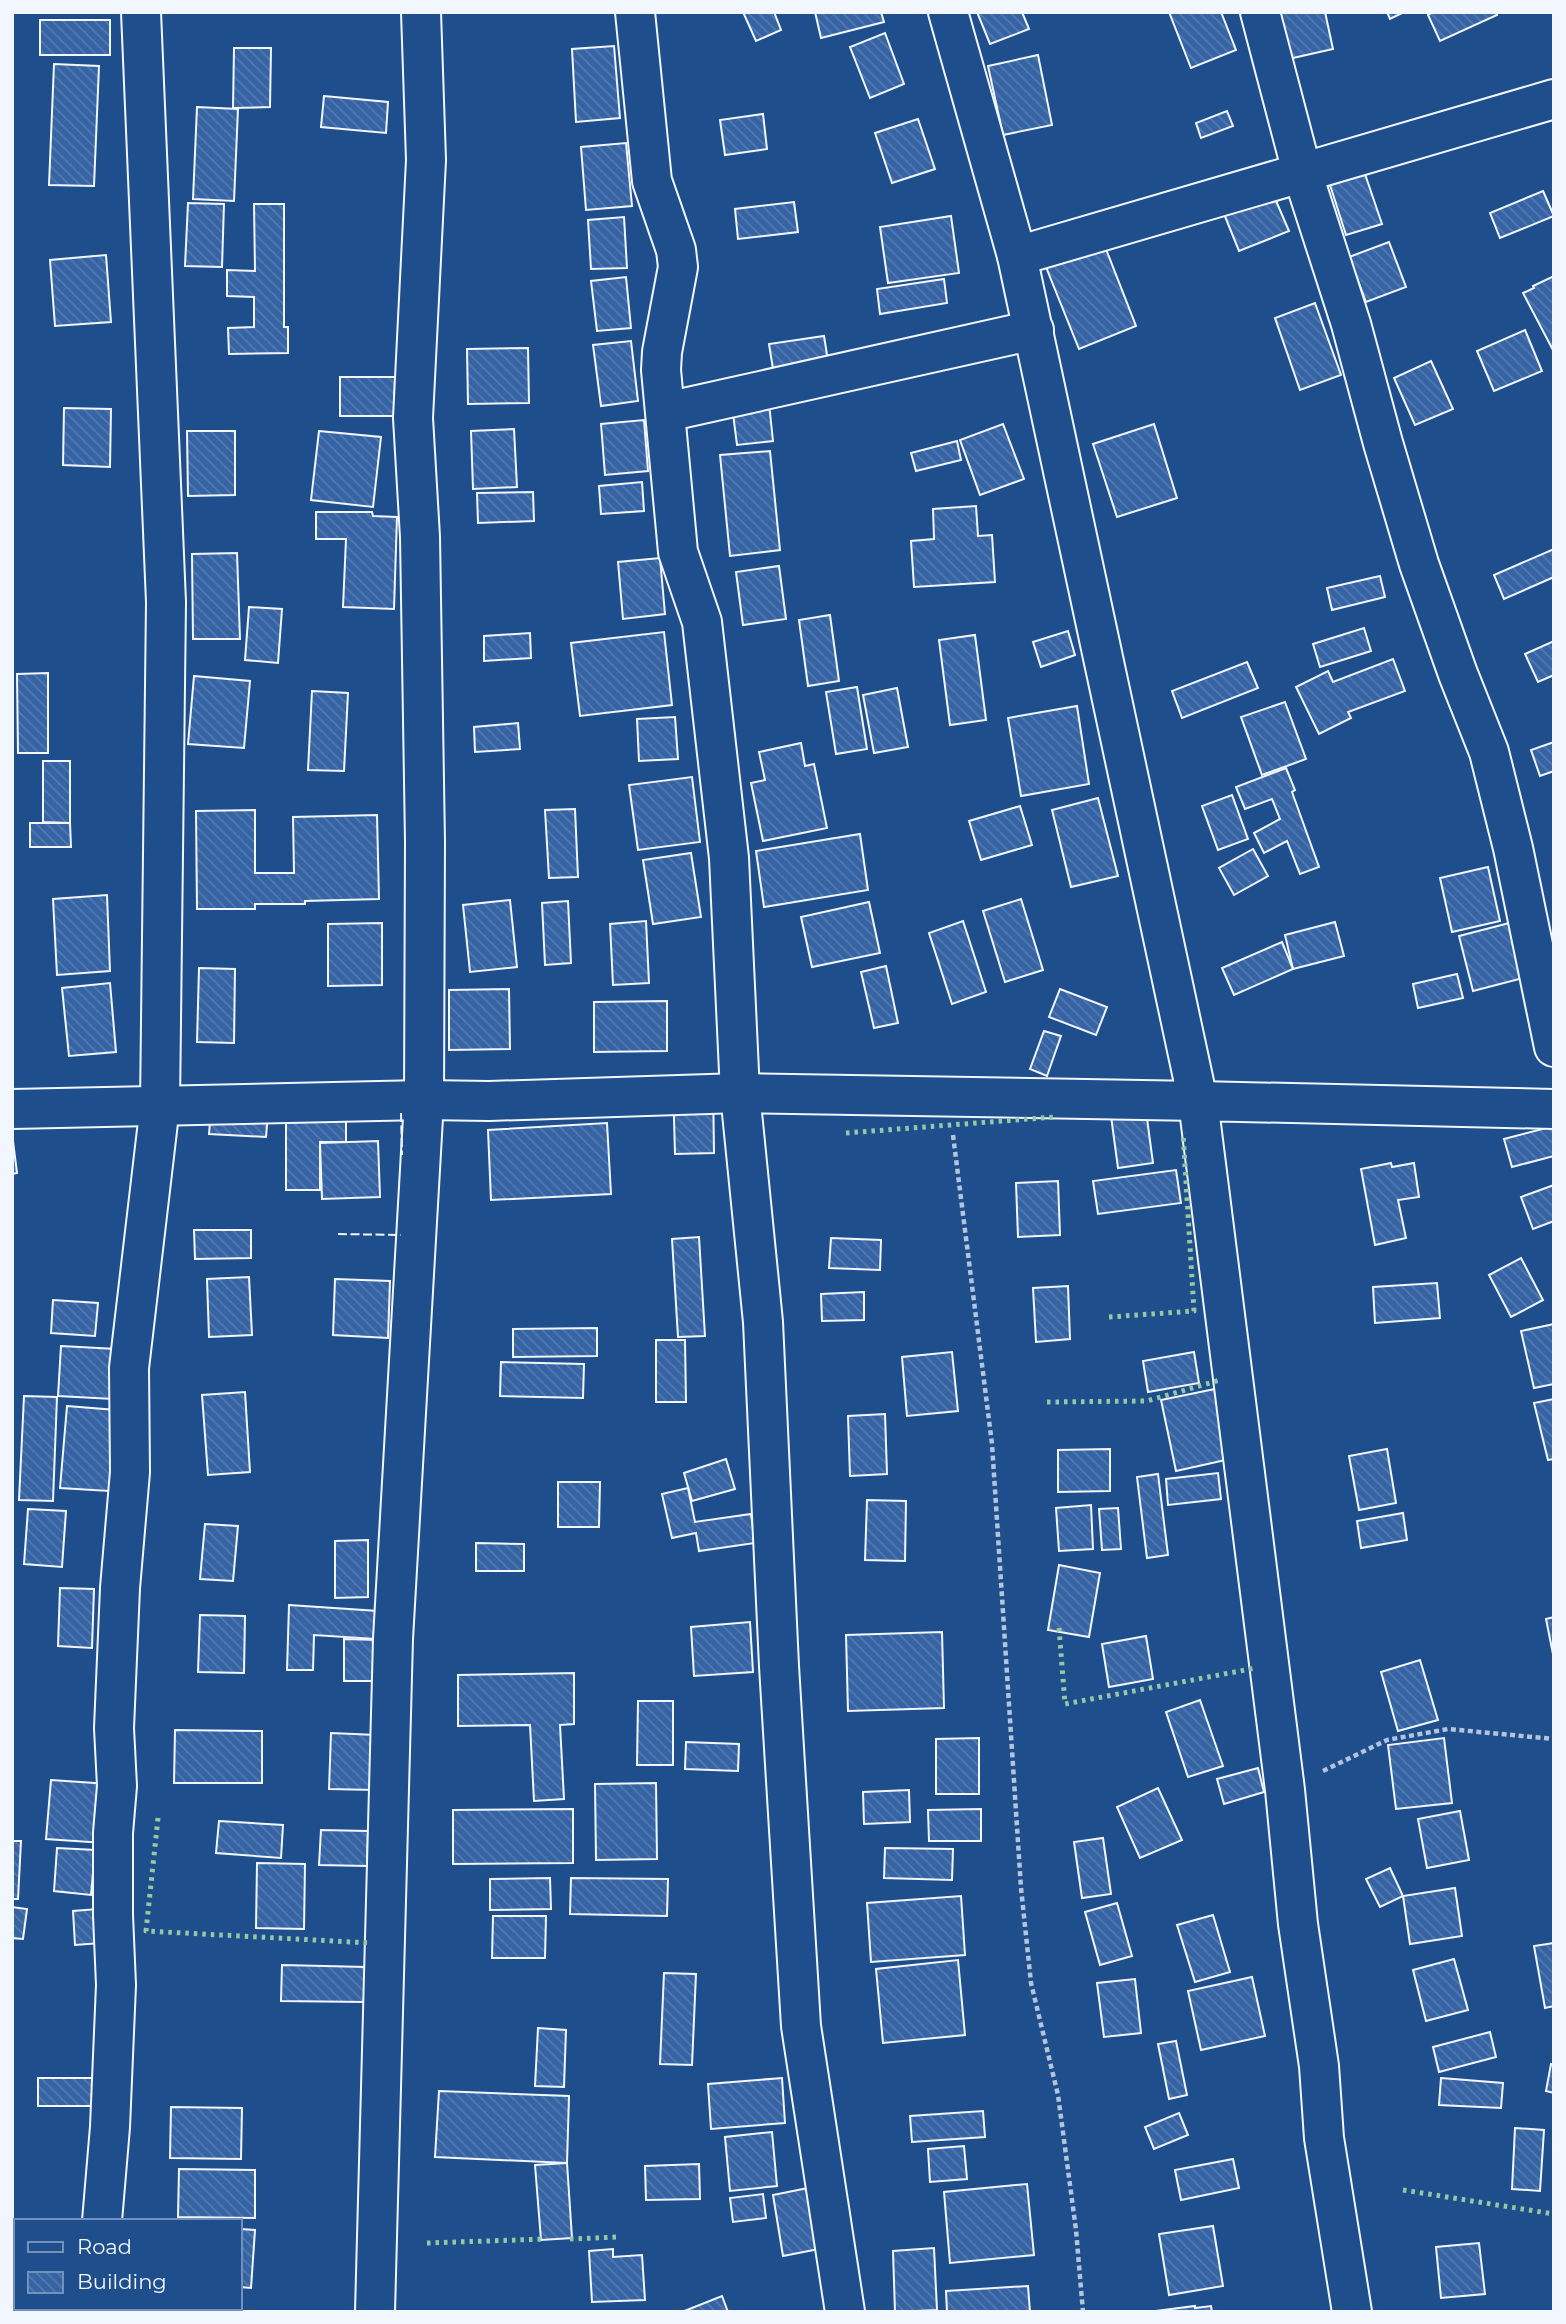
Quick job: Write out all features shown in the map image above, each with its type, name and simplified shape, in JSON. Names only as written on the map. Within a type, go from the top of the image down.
[{"type":"street","points":[[102,2219],[110,2127],[116,1986],[113,1833],[117,1786],[114,1728],[120,1588],[130,1472],[129,1368],[160,1105],[166,602],[141,12]]},
{"type":"street","points":[[375,2312],[393,1639],[424,1100],[424,786],[420,537],[413,418],[426,160],[421,12]]},
{"type":"street","points":[[635,12],[652,181],[676,250],[678,267],[661,370],[678,552],[702,622],[729,858],[740,1093],[763,1322],[780,1679],[801,2026],[845,2312]]},
{"type":"street","points":[[948,12],[1017,256],[1034,330],[1198,1101],[1284,1790],[1298,1924],[1319,2066],[1324,2138],[1352,2312]]},
{"type":"street","points":[[1260,12],[1302,172],[1351,324],[1419,564],[1489,752],[1513,848],[1554,1047]]},
{"type":"street","points":[[1017,256],[1554,99]]},
{"type":"street","points":[[666,412],[1034,330]]},
{"type":"street","points":[[12,1109],[489,1101],[740,1093],[1554,1109]]},
{"type":"path","points":[[949,1096],[992,1444],[1021,1888],[1031,1983],[1058,2095],[1076,2230],[1083,2312]]},
{"type":"path","points":[[1284,1790],[1388,1740],[1448,1729],[1554,1739]]},
{"type":"building","points":[[743,12],[774,12],[781,30],[756,41]]},
{"type":"building","points":[[815,12],[881,12],[884,22],[821,38]]},
{"type":"building","points":[[977,12],[1022,12],[1029,29],[990,44]]},
{"type":"building","points":[[1169,12],[1221,12],[1236,50],[1191,68]]},
{"type":"building","points":[[1274,12],[1325,12],[1333,49],[1284,60]]},
{"type":"building","points":[[1387,12],[1404,12],[1390,19]]},
{"type":"building","points":[[1433,12],[1496,12],[1497,15],[1440,41],[1428,15]]},
{"type":"building","points":[[40,20],[110,20],[110,55],[40,55]]},
{"type":"building","points":[[885,33],[904,84],[870,98],[850,47]]},
{"type":"building","points":[[614,46],[620,118],[576,122],[572,49]]},
{"type":"building","points":[[234,48],[271,48],[270,107],[233,108]]},
{"type":"building","points":[[1038,55],[1052,125],[1003,135],[988,66]]},
{"type":"building","points":[[54,64],[99,66],[94,186],[49,185]]},
{"type":"building","points":[[324,96],[388,102],[386,133],[321,127]]},
{"type":"building","points":[[197,107],[238,109],[234,201],[193,199]]},
{"type":"building","points":[[1227,111],[1233,126],[1201,138],[1196,123]]},
{"type":"building","points":[[763,114],[767,149],[725,155],[720,120]]},
{"type":"building","points":[[918,119],[935,169],[892,183],[875,133]]},
{"type":"building","points":[[626,143],[632,206],[586,210],[581,147]]},
{"type":"building","points":[[1365,174],[1382,224],[1346,235],[1330,185]]},
{"type":"building","points":[[1271,189],[1289,231],[1239,251],[1222,209]]},
{"type":"building","points":[[1543,191],[1554,216],[1500,238],[1490,213]]},
{"type":"building","points":[[794,202],[798,232],[738,239],[735,209]]},
{"type":"building","points":[[188,203],[224,204],[222,267],[185,266]]},
{"type":"building","points":[[254,204],[284,204],[284,327],[288,327],[288,353],[229,354],[228,328],[254,327],[254,297],[227,296],[227,270],[255,271]]},
{"type":"building","points":[[951,216],[959,273],[888,283],[880,227]]},
{"type":"building","points":[[624,217],[627,268],[591,269],[588,220]]},
{"type":"building","points":[[1389,242],[1406,287],[1366,302],[1349,257]]},
{"type":"building","points":[[1104,244],[1136,326],[1079,349],[1046,267]]},
{"type":"building","points":[[106,255],[111,322],[55,326],[50,260]]},
{"type":"building","points":[[1554,276],[1554,352],[1523,293]]},
{"type":"building","points":[[626,277],[631,328],[597,331],[591,281]]},
{"type":"building","points":[[944,279],[947,303],[880,314],[877,289]]},
{"type":"building","points":[[1315,303],[1341,375],[1300,390],[1275,318]]},
{"type":"building","points":[[1525,330],[1542,371],[1494,391],[1477,351]]},
{"type":"building","points":[[824,336],[828,361],[773,369],[769,344]]},
{"type":"building","points":[[631,341],[638,401],[601,406],[593,345]]},
{"type":"building","points":[[528,348],[529,403],[468,404],[467,349]]},
{"type":"building","points":[[1431,361],[1453,409],[1415,425],[1394,378]]},
{"type":"building","points":[[340,377],[395,377],[394,416],[340,416]]},
{"type":"building","points":[[768,394],[773,441],[737,445],[731,398]]},
{"type":"building","points":[[64,408],[111,409],[110,467],[63,465]]},
{"type":"building","points":[[644,420],[648,471],[605,475],[601,424]]},
{"type":"building","points":[[1003,424],[1024,479],[980,495],[960,440]]},
{"type":"building","points":[[1154,424],[1177,498],[1117,517],[1093,444]]},
{"type":"building","points":[[514,429],[517,487],[473,489],[471,431]]},
{"type":"building","points":[[187,431],[235,431],[235,495],[188,496]]},
{"type":"building","points":[[319,431],[381,437],[373,507],[311,500]]},
{"type":"building","points":[[957,441],[961,460],[916,471],[911,453]]},
{"type":"building","points":[[770,451],[780,550],[730,556],[720,455]]},
{"type":"building","points":[[642,482],[644,511],[601,514],[599,486]]},
{"type":"building","points":[[533,492],[534,521],[478,523],[477,493]]},
{"type":"building","points":[[976,506],[978,536],[992,535],[995,582],[914,587],[911,541],[934,539],[933,509]]},
{"type":"building","points":[[316,512],[372,512],[373,516],[397,517],[394,609],[343,607],[346,539],[316,539]]},
{"type":"building","points":[[1554,549],[1554,577],[1504,599],[1494,575]]},
{"type":"building","points":[[237,553],[240,639],[193,639],[192,554]]},
{"type":"building","points":[[660,558],[665,614],[623,619],[618,562]]},
{"type":"building","points":[[779,566],[786,619],[743,625],[736,572]]},
{"type":"building","points":[[1380,576],[1385,597],[1332,610],[1327,588]]},
{"type":"building","points":[[249,607],[282,609],[278,663],[245,660]]},
{"type":"building","points":[[830,615],[839,681],[808,686],[799,620]]},
{"type":"building","points":[[1364,628],[1371,651],[1320,667],[1313,644]]},
{"type":"building","points":[[1068,631],[1075,655],[1041,667],[1033,642]]},
{"type":"building","points":[[664,632],[672,705],[580,716],[571,643]]},
{"type":"building","points":[[530,633],[531,658],[484,661],[484,636]]},
{"type":"building","points":[[975,635],[986,720],[950,725],[939,640]]},
{"type":"building","points":[[1554,641],[1554,675],[1538,682],[1525,654]]},
{"type":"building","points":[[1393,659],[1405,691],[1348,712],[1351,718],[1319,734],[1296,687],[1328,671],[1333,682]]},
{"type":"building","points":[[1247,662],[1258,688],[1182,718],[1172,691]]},
{"type":"building","points":[[48,673],[48,753],[18,753],[17,674]]},
{"type":"building","points":[[194,676],[250,681],[244,748],[188,744]]},
{"type":"building","points":[[857,687],[867,749],[836,754],[826,692]]},
{"type":"building","points":[[897,688],[908,747],[874,753],[863,695]]},
{"type":"building","points":[[312,691],[348,693],[344,771],[308,770]]},
{"type":"building","points":[[1285,702],[1306,759],[1262,775],[1241,717]]},
{"type":"building","points":[[1077,706],[1089,784],[1021,796],[1008,718]]},
{"type":"building","points":[[675,717],[678,759],[639,761],[637,719]]},
{"type":"building","points":[[518,723],[520,749],[475,752],[474,727]]},
{"type":"building","points":[[1554,742],[1554,771],[1540,776],[1531,750]]},
{"type":"building","points":[[801,743],[805,766],[814,764],[827,828],[763,841],[751,783],[765,780],[759,752]]},
{"type":"building","points":[[43,761],[70,761],[70,823],[43,822]]},
{"type":"building","points":[[1286,768],[1319,867],[1300,874],[1287,841],[1264,853],[1254,833],[1280,819],[1272,799],[1245,809],[1236,787]]},
{"type":"building","points":[[692,777],[700,842],[638,850],[629,785]]},
{"type":"building","points":[[1232,795],[1248,839],[1218,850],[1202,806]]},
{"type":"building","points":[[1098,798],[1118,876],[1071,887],[1052,810]]},
{"type":"building","points":[[1020,806],[1032,845],[981,860],[969,821]]},
{"type":"building","points":[[575,809],[578,877],[549,878],[545,810]]},
{"type":"building","points":[[255,810],[255,873],[294,873],[293,817],[377,815],[379,899],[255,904],[255,909],[197,909],[196,811]]},
{"type":"building","points":[[30,823],[70,823],[71,847],[30,847]]},
{"type":"building","points":[[860,834],[868,890],[764,907],[756,851]]},
{"type":"building","points":[[1253,849],[1268,876],[1234,895],[1219,868]]},
{"type":"building","points":[[691,853],[701,917],[653,924],[643,860]]},
{"type":"building","points":[[1488,867],[1500,921],[1452,932],[1440,878]]},
{"type":"building","points":[[107,895],[110,971],[57,975],[53,899]]},
{"type":"building","points":[[1021,899],[1043,970],[1005,982],[983,911]]},
{"type":"building","points":[[510,900],[517,967],[470,972],[463,905]]},
{"type":"building","points":[[568,901],[571,963],[545,965],[542,903]]},
{"type":"building","points":[[869,902],[880,953],[812,967],[801,917]]},
{"type":"building","points":[[646,921],[649,983],[613,985],[610,924]]},
{"type":"building","points":[[963,921],[986,992],[952,1004],[929,933]]},
{"type":"building","points":[[1517,921],[1531,976],[1473,991],[1459,936]]},
{"type":"building","points":[[1335,922],[1344,956],[1293,969],[1285,935]]},
{"type":"building","points":[[382,923],[382,985],[328,986],[328,924]]},
{"type":"building","points":[[1282,942],[1293,969],[1234,995],[1222,968]]},
{"type":"building","points":[[886,966],[898,1023],[874,1028],[861,972]]},
{"type":"building","points":[[199,968],[235,969],[234,1043],[197,1042]]},
{"type":"building","points":[[1457,974],[1463,998],[1418,1008],[1413,984]]},
{"type":"building","points":[[110,983],[116,1052],[69,1056],[62,988]]},
{"type":"building","points":[[509,989],[510,1049],[449,1050],[449,990]]},
{"type":"building","points":[[1060,989],[1107,1007],[1096,1035],[1049,1017]]},
{"type":"building","points":[[667,1001],[667,1051],[594,1052],[594,1002]]},
{"type":"building","points":[[1044,1031],[1061,1036],[1047,1076],[1030,1069]]},
{"type":"building","points":[[713,1082],[714,1153],[675,1154],[673,1083]]},
{"type":"building","points":[[346,1106],[346,1142],[320,1142],[320,1190],[286,1190],[286,1107]]},
{"type":"building","points":[[211,1110],[268,1113],[266,1137],[209,1134]]},
{"type":"building","points":[[1146,1111],[1153,1163],[1118,1168],[1111,1116]]},
{"type":"building","points":[[607,1123],[611,1194],[491,1200],[488,1130]]},
{"type":"building","points":[[1554,1126],[1554,1156],[1512,1167],[1504,1139]]},
{"type":"building","points":[[12,1133],[17,1173],[12,1174]]},
{"type":"building","points":[[378,1141],[380,1197],[322,1199],[320,1143]]},
{"type":"building","points":[[1391,1163],[1392,1167],[1414,1163],[1419,1197],[1398,1200],[1406,1238],[1375,1245],[1361,1169]]},
{"type":"building","points":[[1176,1170],[1181,1203],[1098,1214],[1093,1181]]},
{"type":"building","points":[[1058,1181],[1060,1235],[1018,1237],[1016,1183]]},
{"type":"building","points":[[1554,1185],[1554,1221],[1533,1229],[1521,1197]]},
{"type":"building","points":[[194,1230],[251,1230],[251,1258],[195,1259]]},
{"type":"building","points":[[699,1237],[705,1336],[678,1337],[672,1239]]},
{"type":"building","points":[[831,1238],[881,1240],[880,1270],[829,1268]]},
{"type":"building","points":[[1521,1258],[1543,1300],[1511,1317],[1489,1275]]},
{"type":"building","points":[[249,1277],[252,1335],[209,1337],[207,1279]]},
{"type":"building","points":[[335,1279],[390,1281],[388,1338],[333,1335]]},
{"type":"building","points":[[1437,1283],[1440,1318],[1375,1323],[1373,1287]]},
{"type":"building","points":[[1068,1286],[1070,1339],[1036,1342],[1033,1288]]},
{"type":"building","points":[[864,1292],[864,1320],[822,1321],[821,1294]]},
{"type":"building","points":[[53,1300],[98,1303],[95,1336],[51,1333]]},
{"type":"building","points":[[1554,1324],[1554,1384],[1534,1388],[1521,1331]]},
{"type":"building","points":[[597,1328],[597,1356],[513,1357],[513,1329]]},
{"type":"building","points":[[656,1340],[685,1340],[686,1402],[656,1402]]},
{"type":"building","points":[[61,1346],[116,1349],[113,1399],[58,1396]]},
{"type":"building","points":[[952,1352],[958,1411],[907,1416],[902,1357]]},
{"type":"building","points":[[1194,1352],[1199,1383],[1148,1392],[1143,1361]]},
{"type":"building","points":[[501,1362],[584,1364],[583,1398],[500,1396]]},
{"type":"building","points":[[1215,1389],[1230,1459],[1176,1471],[1161,1400]]},
{"type":"building","points":[[245,1392],[250,1472],[208,1475],[202,1395]]},
{"type":"building","points":[[24,1396],[57,1397],[53,1501],[19,1500]]},
{"type":"building","points":[[1554,1399],[1554,1459],[1548,1460],[1534,1403]]},
{"type":"building","points":[[67,1406],[116,1410],[109,1491],[60,1488]]},
{"type":"building","points":[[885,1414],[887,1474],[850,1476],[848,1416]]},
{"type":"building","points":[[1110,1449],[1110,1491],[1058,1492],[1058,1450]]},
{"type":"building","points":[[1387,1449],[1396,1503],[1359,1510],[1349,1456]]},
{"type":"building","points":[[726,1459],[735,1489],[692,1501],[684,1473]]},
{"type":"building","points":[[1218,1473],[1221,1499],[1168,1505],[1166,1479]]},
{"type":"building","points":[[1158,1474],[1168,1555],[1147,1558],[1137,1477]]},
{"type":"building","points":[[558,1482],[600,1482],[599,1527],[558,1527]]},
{"type":"building","points":[[688,1488],[695,1522],[751,1514],[755,1543],[699,1551],[696,1533],[672,1538],[662,1494]]},
{"type":"building","points":[[867,1500],[906,1501],[905,1561],[865,1560]]},
{"type":"building","points":[[1091,1505],[1093,1549],[1059,1551],[1056,1508]]},
{"type":"building","points":[[1118,1508],[1121,1549],[1102,1550],[1099,1509]]},
{"type":"building","points":[[28,1509],[66,1511],[62,1567],[24,1564]]},
{"type":"building","points":[[1403,1513],[1407,1540],[1361,1548],[1357,1521]]},
{"type":"building","points":[[205,1524],[238,1526],[233,1581],[200,1579]]},
{"type":"building","points":[[368,1540],[368,1597],[335,1598],[335,1541]]},
{"type":"building","points":[[476,1543],[524,1544],[524,1571],[476,1571]]},
{"type":"building","points":[[1059,1565],[1100,1573],[1089,1637],[1048,1630]]},
{"type":"building","points":[[60,1588],[94,1589],[92,1648],[58,1646]]},
{"type":"building","points":[[289,1605],[378,1611],[376,1639],[314,1635],[313,1670],[287,1670]]},
{"type":"building","points":[[200,1615],[245,1616],[244,1673],[198,1672]]},
{"type":"building","points":[[1554,1617],[1554,1659],[1546,1619]]},
{"type":"building","points":[[750,1622],[753,1672],[694,1676],[691,1627]]},
{"type":"building","points":[[942,1632],[944,1708],[848,1711],[846,1635]]},
{"type":"building","points":[[1146,1636],[1153,1679],[1109,1687],[1102,1644]]},
{"type":"building","points":[[344,1639],[379,1640],[379,1681],[344,1681]]},
{"type":"building","points":[[1420,1660],[1438,1720],[1398,1731],[1381,1672]]},
{"type":"building","points":[[574,1673],[574,1724],[560,1725],[564,1799],[534,1801],[530,1725],[458,1726],[458,1675]]},
{"type":"building","points":[[1200,1700],[1223,1766],[1188,1777],[1166,1712]]},
{"type":"building","points":[[638,1701],[673,1701],[673,1765],[637,1765]]},
{"type":"building","points":[[175,1730],[262,1731],[262,1783],[174,1783]]},
{"type":"building","points":[[331,1733],[376,1735],[375,1790],[329,1789]]},
{"type":"building","points":[[979,1738],[979,1794],[936,1794],[936,1739]]},
{"type":"building","points":[[1444,1738],[1452,1803],[1396,1809],[1388,1745]]},
{"type":"building","points":[[686,1742],[739,1744],[738,1771],[685,1769]]},
{"type":"building","points":[[1258,1768],[1264,1792],[1224,1804],[1217,1779]]},
{"type":"building","points":[[51,1780],[109,1784],[104,1843],[46,1839]]},
{"type":"building","points":[[656,1783],[657,1859],[596,1860],[595,1784]]},
{"type":"building","points":[[1158,1788],[1182,1840],[1140,1858],[1117,1807]]},
{"type":"building","points":[[909,1790],[910,1822],[864,1824],[863,1792]]},
{"type":"building","points":[[573,1809],[573,1863],[453,1864],[453,1810]]},
{"type":"building","points":[[981,1809],[981,1841],[929,1841],[928,1810]]},
{"type":"building","points":[[1460,1811],[1469,1860],[1427,1868],[1418,1819]]},
{"type":"building","points":[[219,1821],[283,1825],[281,1858],[216,1853]]},
{"type":"building","points":[[321,1830],[368,1831],[367,1866],[319,1865]]},
{"type":"building","points":[[1103,1838],[1111,1894],[1082,1898],[1074,1842]]},
{"type":"building","points":[[12,1841],[21,1841],[18,1899],[12,1899]]},
{"type":"building","points":[[57,1848],[95,1850],[91,1895],[54,1891]]},
{"type":"building","points":[[885,1848],[953,1849],[952,1880],[884,1878]]},
{"type":"building","points":[[257,1863],[305,1864],[304,1929],[256,1928]]},
{"type":"building","points":[[1390,1868],[1403,1896],[1380,1907],[1366,1879]]},
{"type":"building","points":[[550,1878],[551,1909],[490,1910],[490,1879]]},
{"type":"building","points":[[571,1878],[668,1879],[667,1916],[570,1914]]},
{"type":"building","points":[[1455,1888],[1462,1936],[1410,1944],[1403,1896]]},
{"type":"building","points":[[961,1896],[965,1955],[871,1962],[867,1903]]},
{"type":"building","points":[[1117,1903],[1132,1956],[1100,1965],[1085,1912]]},
{"type":"building","points":[[12,1907],[27,1909],[23,1939],[12,1938]]},
{"type":"building","points":[[98,1909],[101,1943],[75,1945],[73,1911]]},
{"type":"building","points":[[1213,1915],[1230,1972],[1195,1982],[1177,1925]]},
{"type":"building","points":[[493,1916],[546,1916],[545,1958],[492,1958]]},
{"type":"building","points":[[1554,1943],[1554,2006],[1545,2008],[1534,1946]]},
{"type":"building","points":[[1454,1959],[1468,2010],[1426,2021],[1413,1970]]},
{"type":"building","points":[[958,1960],[965,2035],[883,2043],[876,1969]]},
{"type":"building","points":[[282,1965],[366,1967],[365,2002],[281,2001]]},
{"type":"building","points":[[664,1973],[696,1974],[692,2065],[660,2064]]},
{"type":"building","points":[[1252,1977],[1265,2036],[1201,2050],[1188,1991]]},
{"type":"building","points":[[1135,1979],[1141,2033],[1104,2037],[1097,1983]]},
{"type":"building","points":[[538,2028],[566,2030],[564,2087],[535,2086]]},
{"type":"building","points":[[1490,2032],[1496,2057],[1439,2072],[1433,2047]]},
{"type":"building","points":[[1176,2041],[1187,2095],[1169,2099],[1158,2044]]},
{"type":"building","points":[[1551,2064],[1554,2065],[1554,2093],[1546,2091]]},
{"type":"building","points":[[38,2078],[107,2078],[107,2106],[38,2106]]},
{"type":"building","points":[[782,2078],[785,2123],[711,2129],[708,2084]]},
{"type":"building","points":[[1441,2078],[1503,2083],[1501,2108],[1439,2105]]},
{"type":"building","points":[[439,2091],[569,2096],[567,2163],[435,2157]]},
{"type":"building","points":[[171,2107],[242,2108],[241,2159],[170,2158]]},
{"type":"building","points":[[983,2111],[985,2137],[912,2142],[910,2116]]},
{"type":"building","points":[[1179,2113],[1188,2135],[1154,2149],[1145,2127]]},
{"type":"building","points":[[1515,2128],[1544,2130],[1540,2191],[1512,2189]]},
{"type":"building","points":[[772,2132],[777,2186],[730,2191],[725,2137]]},
{"type":"building","points":[[964,2146],[967,2179],[930,2182],[928,2149]]},
{"type":"building","points":[[1233,2159],[1239,2188],[1181,2200],[1175,2170]]},
{"type":"building","points":[[567,2163],[572,2238],[541,2240],[535,2165]]},
{"type":"building","points":[[699,2164],[700,2199],[646,2200],[645,2166]]},
{"type":"building","points":[[179,2169],[255,2170],[255,2218],[178,2217]]},
{"type":"building","points":[[1027,2184],[1034,2255],[950,2263],[944,2192]]},
{"type":"building","points":[[813,2187],[824,2248],[783,2256],[773,2195]]},
{"type":"building","points":[[763,2194],[766,2218],[733,2222],[730,2198]]},
{"type":"building","points":[[1213,2226],[1223,2286],[1169,2295],[1159,2234]]},
{"type":"building","points":[[242,2229],[255,2230],[251,2288],[242,2287]]},
{"type":"building","points":[[1479,2243],[1485,2294],[1441,2298],[1436,2247]]},
{"type":"building","points":[[934,2248],[937,2310],[895,2312],[893,2251]]},
{"type":"building","points":[[613,2249],[613,2257],[642,2255],[645,2300],[592,2302],[589,2251]]},
{"type":"building","points":[[1028,2286],[1030,2312],[947,2312],[946,2291]]},
{"type":"building","points":[[722,2296],[728,2312],[682,2312]]},
{"type":"building","points":[[1211,2306],[1212,2312],[1148,2312]]},
{"type":"hedge","points":[[846,1133],[1055,1117]]},
{"type":"hedge","points":[[1109,1317],[1194,1311],[1183,1133]]},
{"type":"hedge","points":[[1047,1402],[1147,1401],[1220,1380]]},
{"type":"hedge","points":[[1059,1628],[1065,1704],[1256,1668]]},
{"type":"hedge","points":[[158,1818],[146,1931],[371,1943]]},
{"type":"hedge","points":[[1403,2190],[1554,2214]]},
{"type":"hedge","points":[[570,2239],[618,2237]]},
{"type":"hedge","points":[[427,2243],[546,2239]]},
{"type":"fence","points":[[401,1113],[402,1155]]},
{"type":"fence","points":[[338,1234],[401,1235]]}]
